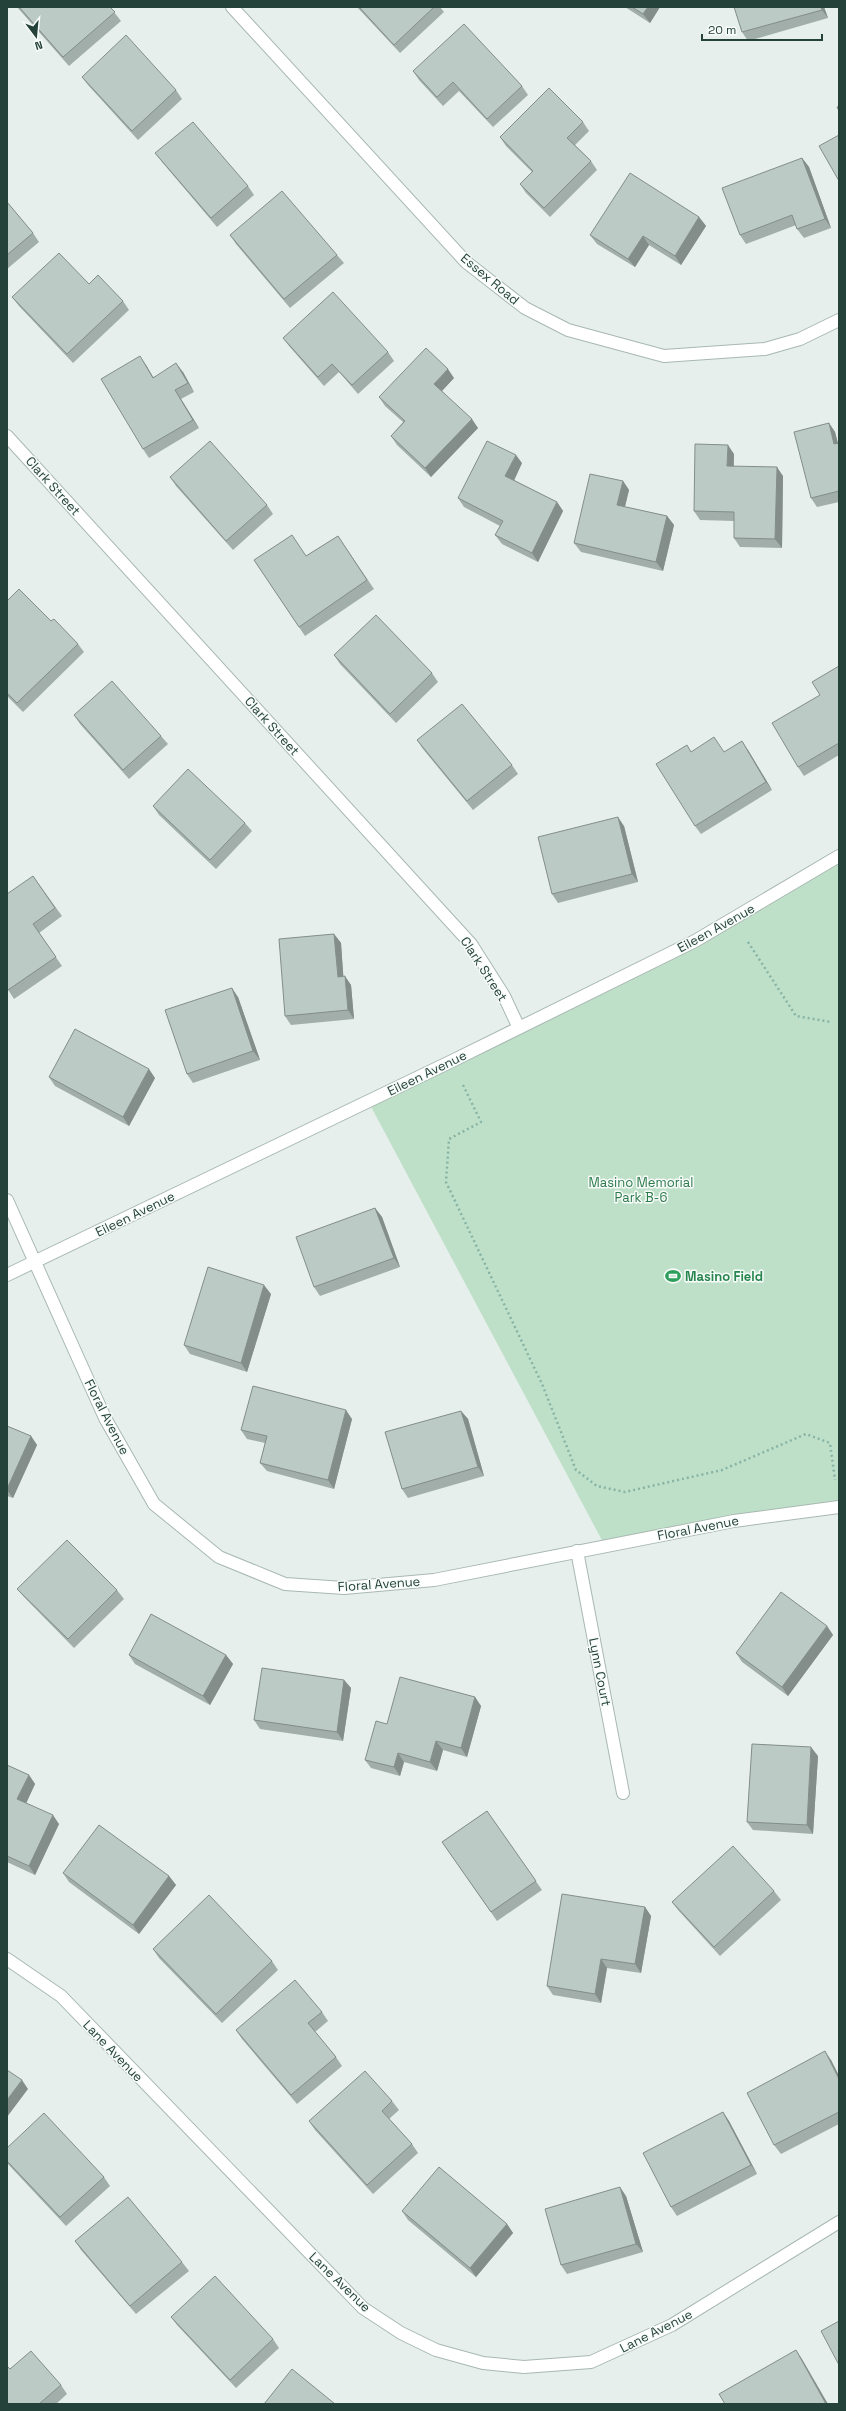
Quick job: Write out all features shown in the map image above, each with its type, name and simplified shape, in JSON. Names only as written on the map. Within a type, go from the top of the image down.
[{"type":"street","name":"Essex Road","points":[[232,7],[466,262],[525,308],[568,330],[664,356],[765,349],[800,339],[839,320]]},
{"type":"street","name":"Clark Street","points":[[7,436],[471,944],[504,996],[518,1028]]},
{"type":"street","name":"Eileen Avenue","points":[[7,1275],[452,1061],[695,941],[839,856]]},
{"type":"street","name":"Floral Avenue","points":[[7,1200],[36,1261],[105,1418],[154,1504],[219,1557],[285,1584],[344,1588],[434,1580],[734,1521],[839,1507]]},
{"type":"street","name":"Lynn Court","points":[[577,1551],[623,1793]]},
{"type":"street","name":"Lane Avenue","points":[[7,1959],[61,1996],[363,2308],[401,2333],[436,2350],[483,2363],[524,2367],[591,2362],[672,2325],[839,2222]]},
{"type":"path","points":[[734,918],[759,961],[796,1016],[831,1022]]},
{"type":"path","points":[[452,1061],[481,1122],[449,1138],[446,1182],[542,1384],[576,1470],[597,1486],[625,1492],[722,1470],[806,1434],[830,1442],[836,1483]]},
{"type":"green space","name":"Masino Memorial Park B-6","points":[[839,856],[839,1507],[605,1546],[368,1101],[695,941]]},
{"type":"building","points":[[19,7],[110,7],[115,12],[63,57]]},
{"type":"building","points":[[359,7],[434,7],[394,45]]},
{"type":"building","points":[[632,7],[648,7],[643,14]]},
{"type":"building","points":[[734,7],[821,7],[822,10],[742,32]]},
{"type":"building","points":[[464,24],[522,86],[487,119],[453,82],[437,97],[413,71]]},
{"type":"building","points":[[126,35],[176,90],[132,131],[82,77]]},
{"type":"building","points":[[549,88],[583,122],[567,138],[591,161],[544,208],[520,184],[533,171],[500,137]]},
{"type":"building","points":[[193,122],[248,186],[211,218],[155,153]]},
{"type":"building","points":[[839,135],[839,181],[819,146]]},
{"type":"building","points":[[802,158],[825,219],[797,229],[792,215],[740,235],[722,188]]},
{"type":"building","points":[[630,173],[699,217],[675,256],[643,236],[628,259],[590,235]]},
{"type":"building","points":[[282,191],[337,255],[284,299],[230,235]]},
{"type":"building","points":[[7,202],[33,233],[7,255]]},
{"type":"building","points":[[59,253],[89,284],[98,275],[123,301],[67,354],[12,297]]},
{"type":"building","points":[[333,292],[388,352],[352,385],[332,364],[318,377],[283,338]]},
{"type":"building","points":[[426,348],[448,369],[434,384],[472,419],[425,468],[391,436],[405,421],[379,397]]},
{"type":"building","points":[[140,356],[153,378],[176,363],[188,383],[175,390],[193,420],[143,449],[101,379]]},
{"type":"building","points":[[829,423],[834,444],[839,443],[839,491],[811,498],[794,432]]},
{"type":"building","points":[[210,441],[267,505],[226,541],[170,477]]},
{"type":"building","points":[[487,441],[516,455],[505,476],[557,502],[532,553],[495,535],[503,521],[458,498]]},
{"type":"building","points":[[695,444],[728,445],[727,466],[777,467],[775,539],[734,538],[734,512],[694,511]]},
{"type":"building","points":[[590,474],[623,481],[617,505],[667,516],[656,562],[574,543]]},
{"type":"building","points":[[292,535],[306,556],[338,536],[367,580],[299,627],[254,560]]},
{"type":"building","points":[[19,589],[51,621],[54,619],[78,644],[17,703],[7,693],[7,601]]},
{"type":"building","points":[[376,615],[432,673],[390,714],[334,655]]},
{"type":"building","points":[[839,666],[839,743],[798,767],[772,723],[820,695],[812,682]]},
{"type":"building","points":[[112,681],[161,736],[123,770],[74,715]]},
{"type":"building","points":[[462,704],[512,765],[467,801],[417,740]]},
{"type":"building","points":[[714,737],[724,752],[742,741],[766,782],[695,826],[656,764],[687,745],[691,752]]},
{"type":"building","points":[[188,769],[245,823],[210,860],[153,806]]},
{"type":"building","points":[[618,817],[632,874],[552,894],[538,837]]},
{"type":"building","points":[[33,876],[55,908],[33,924],[56,957],[8,990],[7,894]]},
{"type":"building","points":[[334,934],[338,977],[345,976],[348,1010],[285,1016],[279,939]]},
{"type":"building","points":[[232,988],[253,1051],[187,1074],[165,1010]]},
{"type":"building","points":[[75,1029],[149,1069],[123,1117],[49,1077]]},
{"type":"building","points":[[375,1208],[394,1258],[314,1287],[296,1237]]},
{"type":"building","points":[[208,1267],[264,1285],[241,1363],[184,1345]]},
{"type":"building","points":[[253,1386],[346,1410],[328,1480],[260,1463],[267,1436],[241,1430]]},
{"type":"building","points":[[461,1411],[478,1467],[402,1489],[385,1432]]},
{"type":"building","points":[[7,1426],[31,1436],[7,1489]]},
{"type":"building","points":[[67,1540],[117,1590],[68,1639],[17,1589]]},
{"type":"building","points":[[781,1592],[827,1626],[782,1687],[736,1653]]},
{"type":"building","points":[[151,1614],[226,1655],[203,1696],[129,1655]]},
{"type":"building","points":[[262,1668],[344,1680],[337,1732],[254,1720]]},
{"type":"building","points":[[400,1677],[475,1697],[461,1748],[436,1741],[430,1762],[398,1753],[394,1767],[365,1760],[376,1721],[387,1724]]},
{"type":"building","points":[[752,1744],[811,1747],[807,1825],[747,1822]]},
{"type":"building","points":[[7,1765],[29,1775],[17,1799],[53,1815],[29,1866],[7,1856]]},
{"type":"building","points":[[487,1811],[536,1881],[491,1912],[442,1842]]},
{"type":"building","points":[[99,1825],[169,1876],[133,1925],[63,1873]]},
{"type":"building","points":[[733,1846],[774,1891],[714,1947],[672,1902]]},
{"type":"building","points":[[562,1894],[645,1907],[635,1964],[601,1959],[595,1994],[547,1986]]},
{"type":"building","points":[[209,1895],[272,1961],[216,2014],[153,1949]]},
{"type":"building","points":[[295,1980],[322,2012],[308,2023],[336,2057],[291,2095],[236,2030]]},
{"type":"building","points":[[825,2051],[839,2079],[839,2112],[774,2145],[747,2093]]},
{"type":"building","points":[[7,2070],[22,2080],[7,2100]]},
{"type":"building","points":[[365,2071],[392,2101],[382,2111],[412,2144],[367,2185],[309,2121]]},
{"type":"building","points":[[723,2112],[751,2165],[671,2207],[643,2153]]},
{"type":"building","points":[[44,2113],[104,2177],[60,2217],[7,2161],[7,2148]]},
{"type":"building","points":[[439,2167],[507,2224],[470,2268],[402,2211]]},
{"type":"building","points":[[620,2187],[636,2244],[561,2265],[545,2209]]},
{"type":"building","points":[[128,2197],[182,2262],[130,2306],[75,2241]]},
{"type":"building","points":[[215,2276],[273,2339],[230,2380],[171,2317]]},
{"type":"building","points":[[839,2321],[839,2365],[821,2331]]},
{"type":"building","points":[[796,2350],[826,2404],[725,2404],[719,2394]]},
{"type":"building","points":[[31,2351],[61,2385],[39,2404],[7,2404],[7,2366],[10,2369]]},
{"type":"building","points":[[292,2369],[335,2404],[264,2404]]},
{"type":"place","name":"Masino Field","points":[[673,1276]]}]
